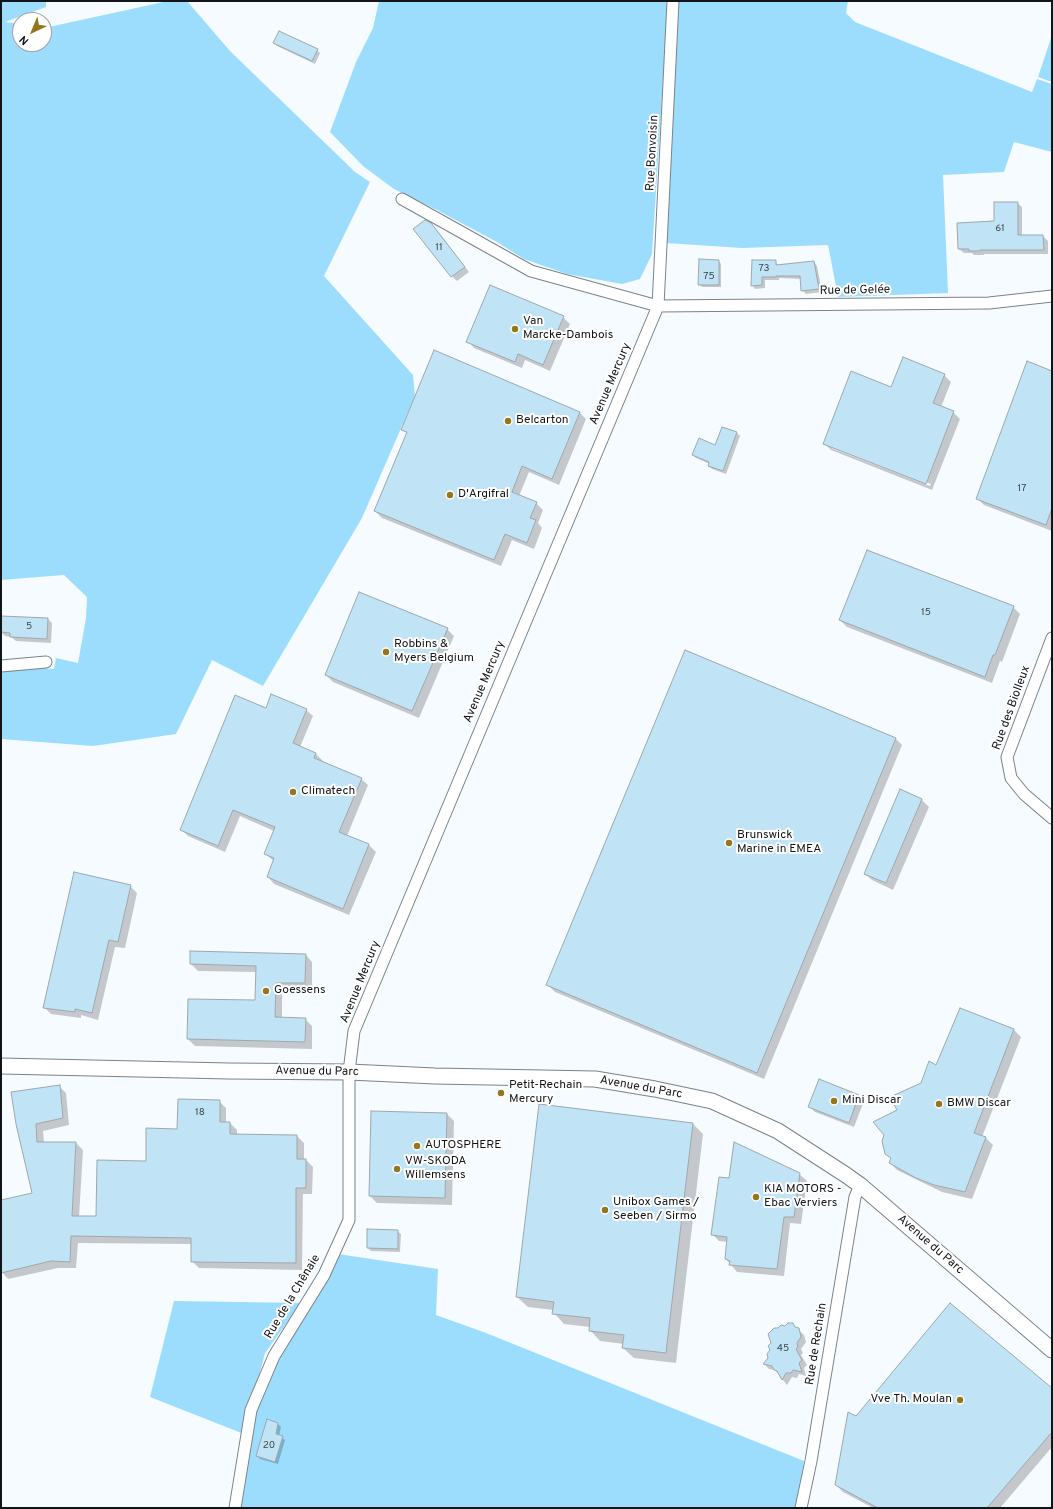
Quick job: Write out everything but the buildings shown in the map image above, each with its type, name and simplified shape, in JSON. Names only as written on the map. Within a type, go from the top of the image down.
[{"type":"street","name":"Rue Bonvoisin","points":[[658,306],[674,1]]},
{"type":"street","name":"Rue de Gelée","points":[[402,199],[531,271],[658,306],[989,303],[1052,296]]},
{"type":"street","name":"Avenue Mercury","points":[[349,1072],[354,1031],[658,306]]},
{"type":"street","name":"Rue des Biolleux","points":[[1052,638],[1007,757],[1010,778],[1024,794],[1052,818]]},
{"type":"street","points":[[1,666],[46,662]]},
{"type":"street","name":"Avenue du Parc","points":[[1,1066],[229,1072],[349,1072],[435,1076],[595,1079],[655,1089],[712,1101],[778,1131],[860,1185],[1052,1350]]},
{"type":"street","name":"Rue de la Chênaie","points":[[234,1508],[251,1410],[274,1356],[324,1275],[349,1220],[349,1072]]},
{"type":"street","name":"Rue de Rechain","points":[[801,1508],[811,1461],[855,1197],[860,1185]]},
{"type":"shaded area","points":[[1,1],[46,1],[46,7],[32,12],[12,12],[12,19],[5,22],[12,23],[12,52],[52,52],[52,26],[168,1],[187,1],[230,51],[355,172],[370,182],[324,276],[413,375],[415,396],[362,518],[263,686],[212,660],[176,734],[93,746],[1,739],[1,673],[17,666],[54,669],[56,658],[78,663],[86,618],[87,597],[64,575],[1,580]]},
{"type":"shaded area","points":[[379,1],[668,1],[652,254],[640,279],[622,284],[567,274],[524,259],[497,242],[394,189],[363,166],[330,132],[356,62],[373,28]]},
{"type":"shaded area","points":[[677,1],[848,1],[846,13],[855,22],[1032,92],[1037,79],[1052,84],[1052,152],[1014,142],[1004,172],[943,175],[948,293],[838,297],[828,245],[742,248],[666,243]]},
{"type":"shaded area","points":[[1052,35],[1052,82],[1038,77]]},
{"type":"shaded area","points":[[338,1254],[438,1269],[436,1315],[486,1333],[804,1461],[797,1508],[237,1508],[249,1426],[280,1342]]},
{"type":"shaded area","points":[[174,1301],[301,1303],[265,1353],[244,1434],[150,1397]]},
{"type":"place","name":"Van Marcke-Dambois","points":[[515,329]]},
{"type":"place","name":"Belcarton","points":[[508,421]]},
{"type":"place","name":"D'Argifral","points":[[450,495]]},
{"type":"place","name":"Robbins & Myers Belgium","points":[[386,652]]},
{"type":"place","name":"Climatech","points":[[293,792]]},
{"type":"place","name":"Brunswick Marine in EMEA","points":[[729,843]]},
{"type":"place","name":"Goessens","points":[[266,991]]},
{"type":"place","name":"Petit-Rechain Mercury","points":[[501,1093]]},
{"type":"place","name":"Mini Discar","points":[[834,1101]]},
{"type":"place","name":"BMW Discar","points":[[939,1104]]},
{"type":"place","name":"AUTOSPHERE","points":[[417,1146]]},
{"type":"place","name":"VW-SKODA Willemsens","points":[[397,1169]]},
{"type":"place","name":"KIA MOTORS - Ebac Verviers","points":[[756,1197]]},
{"type":"place","name":"Unibox Games / Seeben / Sirmo","points":[[605,1210]]},
{"type":"place","name":"Vve Th. Moulan","points":[[960,1400]]}]
